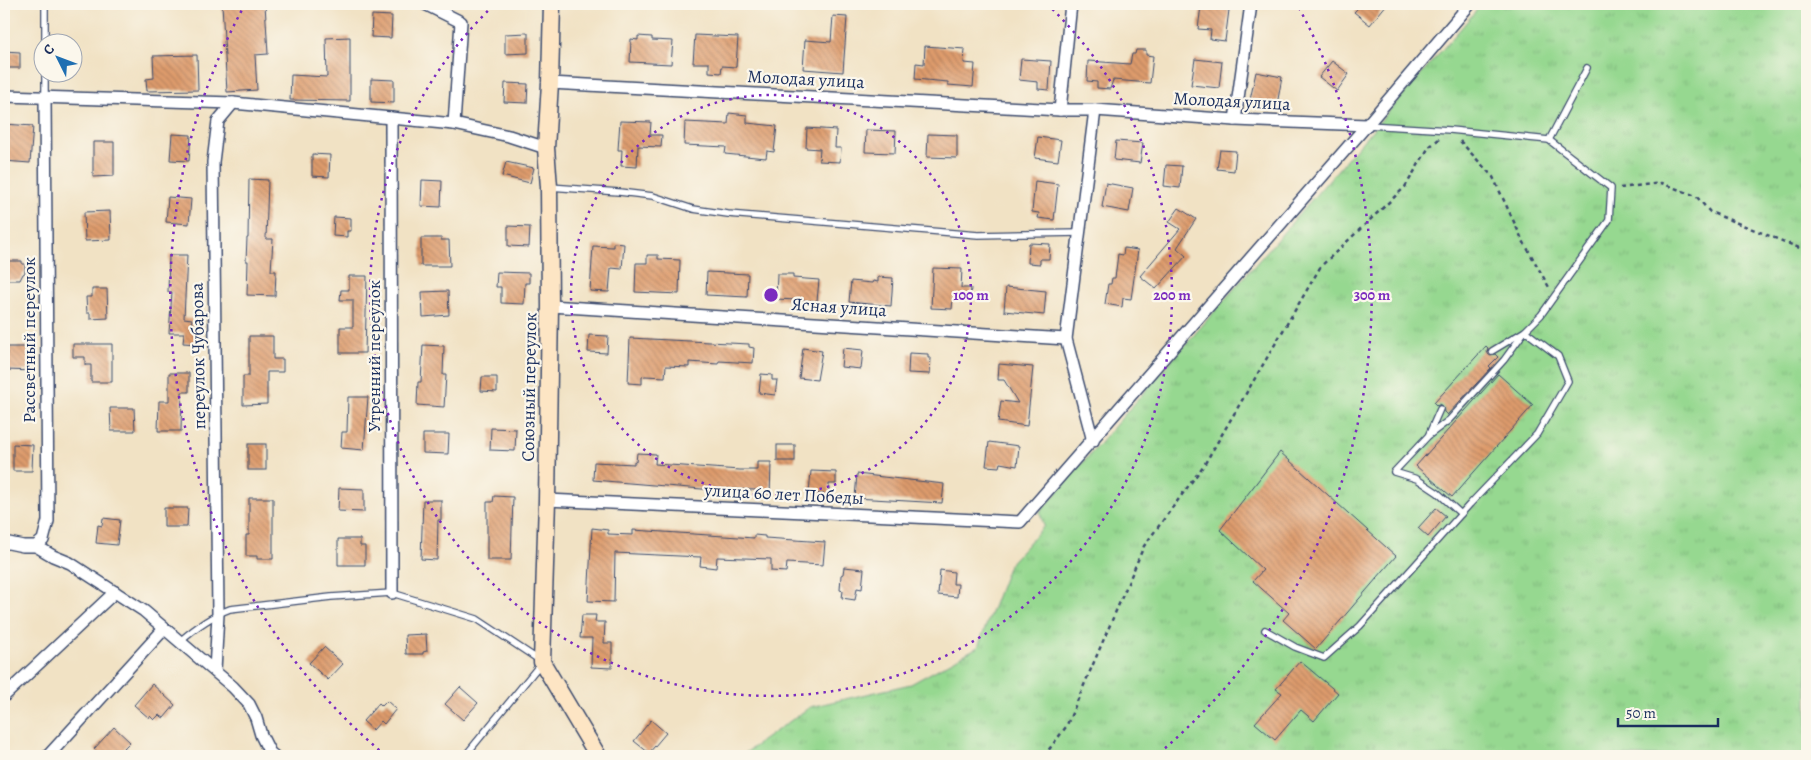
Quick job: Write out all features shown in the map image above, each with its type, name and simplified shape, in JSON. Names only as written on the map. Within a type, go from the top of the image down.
[{"type":"street","points":[[425,4],[461,22],[454,124]]},
{"type":"street","name":"Союзный переулок","points":[[542,662],[550,306],[549,187],[546,148],[552,4]]},
{"type":"street","points":[[1060,110],[1071,4]]},
{"type":"street","points":[[1235,120],[1251,4]]},
{"type":"street","points":[[1093,441],[1470,4]]},
{"type":"street","name":"Молодая улица","points":[[550,83],[1060,110],[1095,110],[1235,120],[1367,125]]},
{"type":"street","points":[[4,96],[232,103],[454,124],[509,136],[546,148]]},
{"type":"street","name":"Рассветный переулок","points":[[36,546],[43,540],[48,521],[45,97]]},
{"type":"street","name":"переулок Чубарова","points":[[215,671],[218,614],[213,162],[218,121],[232,103]]},
{"type":"street","points":[[1093,441],[1066,338],[1095,110]]},
{"type":"street","name":"Утренний переулок","points":[[391,118],[392,593]]},
{"type":"street","name":"Ясная улица","points":[[550,306],[1066,338]]},
{"type":"street","name":"улица 60 лет Победы","points":[[547,500],[1020,522],[1093,441]]},
{"type":"street","points":[[4,542],[23,546],[36,546],[70,563],[144,611],[233,687],[248,704],[270,755]]},
{"type":"street","points":[[4,696],[115,592]]},
{"type":"street","points":[[48,756],[164,628]]},
{"type":"street","points":[[542,662],[598,756]]},
{"type":"lane","points":[[45,4],[45,32]]},
{"type":"lane","points":[[1549,140],[1587,68]]},
{"type":"lane","points":[[45,82],[45,97]]},
{"type":"lane","points":[[1367,125],[1450,130],[1549,140],[1612,188],[1610,220],[1555,297],[1504,360],[1449,420],[1428,436],[1394,472],[1417,479],[1438,493],[1461,514]]},
{"type":"lane","points":[[549,187],[644,195],[693,210],[738,215],[978,235],[1080,233]]},
{"type":"lane","points":[[1492,351],[1526,331]]},
{"type":"lane","points":[[1265,630],[1294,647],[1324,658],[1360,626],[1461,514],[1537,434],[1568,381],[1558,356],[1526,331]]},
{"type":"lane","points":[[1428,436],[1440,409]]},
{"type":"lane","points":[[180,641],[190,632],[218,614],[230,609],[331,597],[392,593],[477,619],[542,662],[465,756]]},
{"type":"path","points":[[1797,4],[1802,10],[1807,11]]},
{"type":"path","points":[[1044,756],[1066,727],[1144,546],[1204,465],[1321,266],[1404,187],[1429,147],[1450,130],[1493,177],[1521,237],[1555,297]]},
{"type":"path","points":[[1612,188],[1661,183],[1696,196],[1710,212],[1807,251]]},
{"type":"green space","points":[[1482,4],[1807,4],[1807,756],[741,756],[810,707],[911,684],[978,647],[1009,565],[1044,526],[1040,512]]},
{"type":"building","points":[[222,4],[265,4],[268,54],[255,55],[257,90],[227,92]]},
{"type":"building","points":[[1362,4],[1387,4],[1370,25],[1354,12]]},
{"type":"building","points":[[1201,6],[1229,10],[1225,41],[1210,39],[1211,30],[1198,29]]},
{"type":"building","points":[[372,15],[392,16],[391,38],[371,37]]},
{"type":"building","points":[[833,16],[847,17],[843,72],[803,69],[805,40],[831,42]]},
{"type":"building","points":[[528,33],[528,53],[505,54],[505,34]]},
{"type":"building","points":[[695,35],[738,37],[736,67],[722,66],[721,73],[709,72],[709,63],[693,63]]},
{"type":"building","points":[[638,36],[652,37],[652,40],[673,41],[671,64],[630,62],[631,39],[638,40]]},
{"type":"building","points":[[350,37],[350,101],[290,100],[291,75],[327,77],[326,38]]},
{"type":"building","points":[[925,46],[965,49],[964,63],[975,64],[973,87],[948,85],[948,82],[915,79],[916,63],[924,64]]},
{"type":"building","points":[[1136,50],[1146,50],[1146,55],[1153,56],[1150,83],[1113,80],[1110,89],[1097,88],[1097,82],[1087,81],[1088,61],[1130,64],[1132,54],[1135,54]]},
{"type":"building","points":[[4,51],[20,52],[20,68],[4,68]]},
{"type":"building","points":[[197,55],[198,90],[147,91],[146,79],[154,78],[153,56]]},
{"type":"building","points":[[1021,59],[1051,61],[1049,90],[1038,89],[1038,82],[1019,80]]},
{"type":"building","points":[[1195,59],[1222,62],[1219,88],[1191,85]]},
{"type":"building","points":[[1332,61],[1349,74],[1337,91],[1319,77]]},
{"type":"building","points":[[1256,72],[1282,77],[1277,105],[1250,100]]},
{"type":"building","points":[[371,79],[394,80],[394,103],[371,102]]},
{"type":"building","points":[[505,83],[528,84],[527,103],[504,102]]},
{"type":"building","points":[[729,113],[747,115],[747,123],[777,126],[774,152],[767,151],[766,158],[725,154],[726,147],[684,145],[685,122],[728,124]]},
{"type":"building","points":[[620,121],[651,122],[650,135],[662,135],[661,147],[638,146],[637,167],[621,166],[622,150],[618,150]]},
{"type":"building","points":[[4,124],[33,126],[30,163],[4,161]]},
{"type":"building","points":[[807,128],[836,130],[835,148],[841,148],[840,162],[819,161],[820,149],[806,148]]},
{"type":"building","points":[[866,130],[896,131],[895,153],[865,152]]},
{"type":"building","points":[[172,134],[191,135],[189,161],[170,160]]},
{"type":"building","points":[[928,134],[957,135],[957,158],[927,157]]},
{"type":"building","points":[[1038,137],[1061,140],[1058,161],[1035,158]]},
{"type":"building","points":[[1116,141],[1143,143],[1140,163],[1114,160]]},
{"type":"building","points":[[93,142],[114,142],[114,176],[93,177]]},
{"type":"building","points":[[1220,150],[1236,151],[1234,171],[1217,169]]},
{"type":"building","points":[[312,154],[330,155],[329,177],[312,176]]},
{"type":"building","points":[[506,162],[534,168],[530,183],[502,176]]},
{"type":"building","points":[[1166,165],[1182,166],[1180,188],[1164,186]]},
{"type":"building","points":[[249,179],[268,180],[266,239],[273,239],[271,271],[276,271],[275,296],[247,295],[248,261],[246,261]]},
{"type":"building","points":[[422,180],[442,181],[441,207],[421,206]]},
{"type":"building","points":[[1035,181],[1058,184],[1054,220],[1038,218],[1039,213],[1032,212]]},
{"type":"building","points":[[1106,183],[1133,188],[1129,212],[1102,207]]},
{"type":"building","points":[[168,197],[191,199],[189,224],[166,222]]},
{"type":"building","points":[[1179,208],[1196,219],[1177,248],[1186,256],[1156,289],[1140,276],[1180,229],[1169,222]]},
{"type":"building","points":[[110,211],[111,240],[85,241],[84,212]]},
{"type":"building","points":[[334,217],[351,218],[351,231],[347,231],[347,237],[333,236]]},
{"type":"building","points":[[508,226],[530,227],[529,247],[508,246]]},
{"type":"building","points":[[421,238],[449,240],[450,266],[421,266]]},
{"type":"building","points":[[613,243],[624,244],[622,269],[611,268],[609,292],[590,291],[593,246],[613,247]]},
{"type":"building","points":[[1029,243],[1050,244],[1049,259],[1040,259],[1040,264],[1028,263]]},
{"type":"building","points":[[1124,248],[1138,250],[1131,299],[1123,298],[1122,307],[1105,304],[1108,284],[1111,284],[1112,278],[1115,278],[1118,254],[1123,255]]},
{"type":"building","points":[[169,255],[187,255],[184,318],[192,319],[191,325],[198,325],[197,344],[183,343],[184,333],[169,333],[172,292],[168,292]]},
{"type":"building","points":[[647,255],[658,255],[658,259],[680,260],[679,294],[635,292],[636,263],[647,263]]},
{"type":"building","points":[[4,261],[22,261],[22,264],[25,264],[25,273],[20,280],[4,280]]},
{"type":"building","points":[[933,268],[962,269],[961,288],[971,288],[970,299],[953,298],[952,309],[931,308]]},
{"type":"building","points":[[497,272],[529,273],[529,283],[525,283],[524,304],[501,303],[501,287],[496,287]]},
{"type":"building","points":[[707,272],[748,274],[747,297],[706,295]]},
{"type":"building","points":[[777,274],[793,274],[793,278],[819,280],[817,301],[776,299]]},
{"type":"building","points":[[349,276],[367,276],[365,353],[340,353],[340,327],[353,327],[353,300],[340,300],[341,290],[349,290]]},
{"type":"building","points":[[878,277],[893,278],[891,306],[849,302],[851,281],[872,283],[873,281],[878,282]]},
{"type":"building","points":[[1006,287],[1046,291],[1044,315],[1004,311]]},
{"type":"building","points":[[92,289],[107,289],[108,318],[90,319],[90,313],[87,313],[86,297],[92,297]]},
{"type":"building","points":[[448,291],[449,315],[423,317],[422,292]]},
{"type":"building","points":[[589,335],[608,336],[607,353],[588,352]]},
{"type":"building","points":[[249,336],[273,336],[273,359],[283,359],[283,372],[267,372],[267,404],[243,405],[243,376],[249,376]]},
{"type":"building","points":[[630,338],[749,344],[749,347],[754,348],[753,363],[719,361],[718,364],[689,362],[689,367],[666,366],[665,377],[645,376],[642,377],[642,384],[628,383]]},
{"type":"building","points":[[73,344],[112,344],[112,382],[91,382],[91,365],[85,365],[85,357],[73,357]]},
{"type":"building","points":[[423,345],[444,346],[443,375],[446,375],[444,407],[417,405],[418,382],[421,382]]},
{"type":"building","points":[[1486,346],[1489,355],[1495,354],[1498,357],[1489,366],[1491,368],[1447,415],[1444,412],[1443,406],[1440,404],[1437,406],[1434,403]]},
{"type":"building","points":[[7,347],[28,347],[28,354],[34,354],[34,371],[7,370]]},
{"type":"building","points":[[803,348],[822,351],[817,380],[799,378]]},
{"type":"building","points":[[843,348],[863,350],[861,369],[841,367]]},
{"type":"building","points":[[909,353],[928,354],[928,358],[931,358],[930,374],[908,373]]},
{"type":"building","points":[[999,364],[1033,367],[1027,426],[998,422],[1001,401],[1018,403],[1004,380],[998,380]]},
{"type":"building","points":[[169,373],[189,373],[189,392],[182,392],[181,431],[158,431],[159,401],[169,401]]},
{"type":"building","points":[[761,374],[772,375],[772,380],[777,380],[775,395],[759,393]]},
{"type":"building","points":[[1498,374],[1533,405],[1452,497],[1416,466]]},
{"type":"building","points":[[482,377],[497,377],[497,392],[481,391]]},
{"type":"building","points":[[348,397],[368,397],[364,450],[341,448],[342,432],[347,432]]},
{"type":"building","points":[[110,408],[134,408],[135,431],[111,431]]},
{"type":"building","points":[[491,428],[516,429],[515,451],[490,450]]},
{"type":"building","points":[[423,434],[449,434],[448,454],[423,453]]},
{"type":"building","points":[[989,442],[1019,446],[1017,466],[1000,463],[999,467],[986,466]]},
{"type":"building","points":[[13,444],[33,445],[32,471],[13,471]]},
{"type":"building","points":[[248,444],[266,444],[266,470],[248,470]]},
{"type":"building","points":[[777,445],[795,445],[795,461],[777,461]]},
{"type":"building","points":[[1280,452],[1396,556],[1316,649],[1283,620],[1289,613],[1253,581],[1263,570],[1220,530]]},
{"type":"building","points":[[637,453],[656,454],[655,464],[740,470],[757,470],[757,462],[771,462],[770,498],[756,498],[756,490],[726,489],[726,491],[593,480],[594,462],[634,464]]},
{"type":"building","points":[[811,471],[836,472],[836,484],[829,484],[829,494],[809,493]]},
{"type":"building","points":[[857,474],[944,484],[942,503],[855,498]]},
{"type":"building","points":[[339,488],[364,489],[364,512],[338,511]]},
{"type":"building","points":[[494,496],[513,497],[511,560],[487,560],[487,502],[493,502]]},
{"type":"building","points":[[249,498],[273,498],[273,559],[257,559],[257,556],[246,556],[246,535],[249,535]]},
{"type":"building","points":[[423,500],[441,500],[441,520],[438,520],[437,560],[421,559]]},
{"type":"building","points":[[164,508],[188,508],[187,527],[164,527]]},
{"type":"building","points":[[1436,508],[1446,516],[1428,537],[1418,528]]},
{"type":"building","points":[[103,518],[120,520],[117,545],[96,543],[98,525],[102,526]]},
{"type":"building","points":[[592,528],[608,530],[608,534],[633,535],[633,530],[754,538],[754,535],[765,536],[765,538],[825,542],[823,565],[787,563],[786,572],[771,571],[771,559],[717,557],[716,568],[700,566],[701,557],[615,553],[614,602],[588,601]]},
{"type":"building","points":[[338,539],[360,539],[360,546],[365,546],[365,565],[338,565]]},
{"type":"building","points":[[844,567],[864,569],[862,589],[857,588],[855,600],[842,598],[843,591],[840,590],[841,575],[843,574]]},
{"type":"building","points":[[940,570],[954,572],[953,584],[958,584],[957,597],[938,595]]},
{"type":"building","points":[[582,615],[596,615],[595,622],[605,622],[604,643],[612,643],[612,668],[591,667],[592,638],[580,638]]},
{"type":"building","points":[[426,634],[427,651],[423,652],[423,654],[406,654],[405,635]]},
{"type":"building","points":[[324,647],[343,664],[328,680],[309,663]]},
{"type":"building","points":[[1300,661],[1338,693],[1314,721],[1301,710],[1275,740],[1255,723],[1282,693],[1276,689]]},
{"type":"building","points":[[152,684],[175,705],[164,718],[159,715],[154,720],[134,705]]},
{"type":"building","points":[[460,687],[478,703],[463,720],[445,704]]},
{"type":"building","points":[[387,701],[396,709],[384,724],[381,721],[373,730],[363,721],[379,703],[382,706]]},
{"type":"building","points":[[651,720],[666,733],[649,753],[634,741]]},
{"type":"building","points":[[114,727],[130,742],[124,748],[133,756],[101,756],[94,749]]}]
